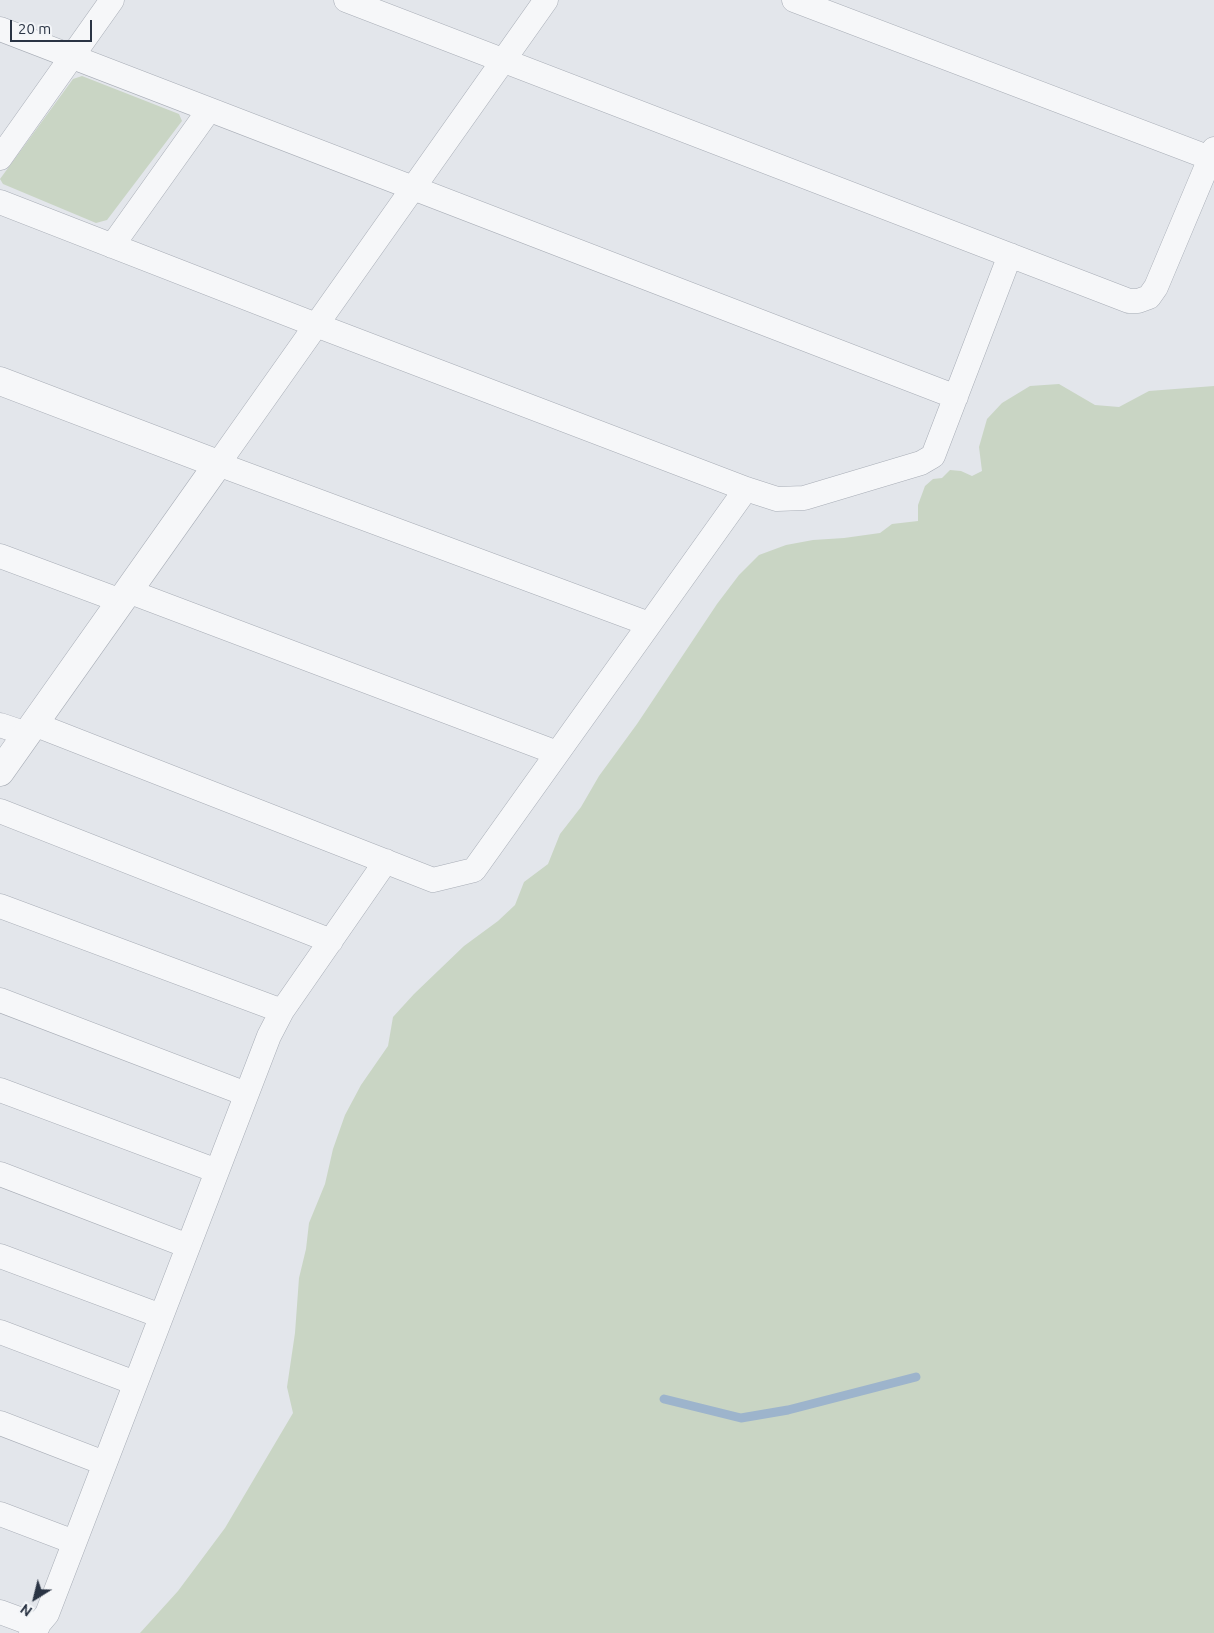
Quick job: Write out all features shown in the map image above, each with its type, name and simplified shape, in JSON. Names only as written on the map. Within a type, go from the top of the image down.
[{"type":"street","points":[[0,158],[112,0]]},
{"type":"street","points":[[346,0],[1129,301],[1138,301],[1149,297],[1156,287],[1212,154],[794,0]]},
{"type":"street","points":[[0,772],[546,0]]},
{"type":"street","points":[[0,29],[956,397]]},
{"type":"street","points":[[112,246],[209,110]]},
{"type":"street","points":[[0,202],[316,325],[776,499],[804,498],[920,463],[932,456],[1010,255]]},
{"type":"street","points":[[0,381],[649,624]]},
{"type":"street","points":[[0,725],[31,729],[433,880],[474,870],[746,489]]},
{"type":"street","points":[[0,556],[124,596],[558,753]]},
{"type":"street","points":[[0,811],[331,940]]},
{"type":"street","points":[[0,1612],[35,1630],[46,1614],[269,1036],[282,1011],[386,861]]},
{"type":"street","points":[[0,906],[282,1011]]},
{"type":"street","points":[[0,1000],[246,1094]]},
{"type":"street","points":[[0,1090],[217,1171]]},
{"type":"street","points":[[0,1174],[188,1246]]},
{"type":"street","points":[[0,1256],[161,1316]]},
{"type":"street","points":[[0,1332],[135,1383]]},
{"type":"street","points":[[0,1423],[104,1463]]},
{"type":"street","points":[[0,1514],[74,1542]]},
{"type":"green space","points":[[82,76],[179,114],[182,121],[107,220],[96,223],[3,184],[0,179],[73,79]]},
{"type":"green space","points":[[1059,384],[1095,405],[1119,407],[1149,391],[1214,386],[1214,1633],[140,1633],[178,1591],[225,1528],[293,1413],[287,1387],[295,1333],[299,1278],[306,1249],[309,1223],[325,1184],[333,1149],[345,1115],[361,1085],[388,1046],[393,1017],[464,946],[498,921],[515,905],[524,882],[548,864],[560,834],[581,807],[599,776],[637,724],[717,604],[739,575],[759,555],[786,545],[813,540],[880,533],[892,524],[918,521],[918,505],[925,486],[933,479],[942,478],[950,470],[961,471],[972,476],[982,471],[979,447],[987,419],[1002,403],[1030,386]]},
{"type":"waterway","points":[[664,1399],[741,1418],[788,1410],[916,1377]]}]
